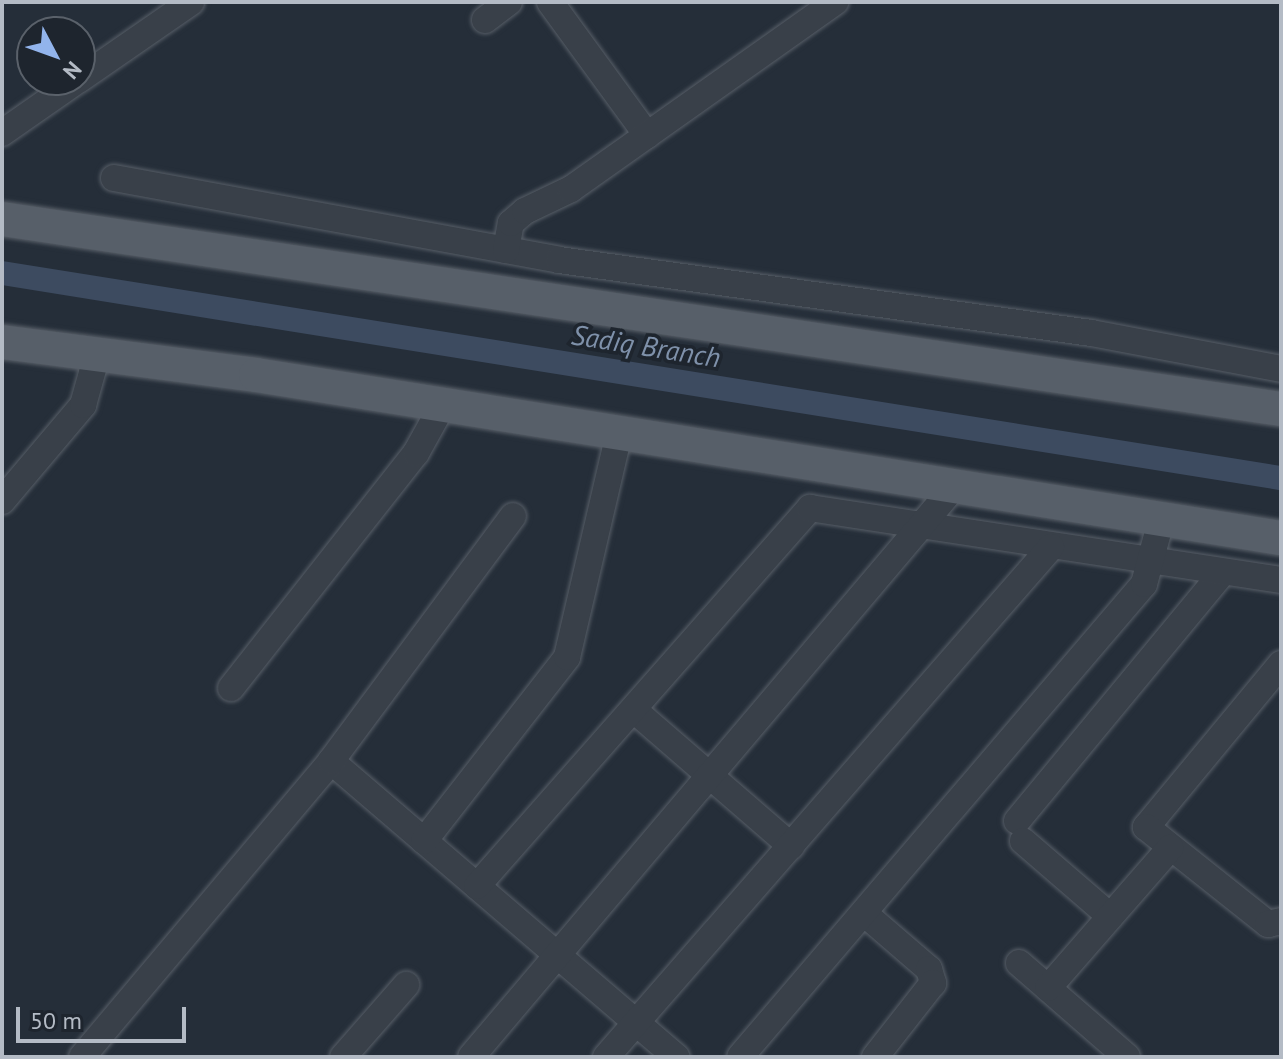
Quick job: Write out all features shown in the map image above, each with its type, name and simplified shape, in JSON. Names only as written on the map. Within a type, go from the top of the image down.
[{"type":"main road","points":[[2,219],[1281,409]]},
{"type":"main road","points":[[2,342],[442,406],[1281,538]]},
{"type":"street","points":[[96,68],[191,2]]},
{"type":"street","points":[[485,20],[509,2]]},
{"type":"street","points":[[550,2],[647,135]]},
{"type":"street","points":[[506,250],[511,223],[525,211],[571,189],[835,2]]},
{"type":"street","points":[[2,133],[56,96]]},
{"type":"street","points":[[114,178],[506,250],[1091,333],[1281,369]]},
{"type":"street","points":[[2,501],[83,405],[97,355]]},
{"type":"street","points":[[231,688],[416,453],[442,406]]},
{"type":"street","points":[[424,841],[567,657],[619,434]]},
{"type":"street","points":[[471,1057],[953,488]]},
{"type":"street","points":[[477,886],[810,508],[1281,580]]},
{"type":"street","points":[[82,1057],[331,761],[513,516]]},
{"type":"street","points":[[740,1057],[1144,584],[1155,562],[1161,521]]},
{"type":"street","points":[[606,1057],[1051,547]]},
{"type":"street","points":[[1110,916],[1020,831],[1223,572]]},
{"type":"street","points":[[1281,664],[1147,824],[1170,848],[1268,924],[1281,921]]},
{"type":"street","points":[[634,710],[791,846]]},
{"type":"street","points":[[331,761],[676,1057]]},
{"type":"street","points":[[1048,988],[1170,848]]},
{"type":"street","points":[[865,914],[929,969],[933,983],[875,1057]]},
{"type":"street","points":[[1019,963],[1127,1057]]},
{"type":"street","points":[[343,1057],[406,985]]},
{"type":"waterway","name":"Sadiq Branch","points":[[2,273],[1281,478]]}]
